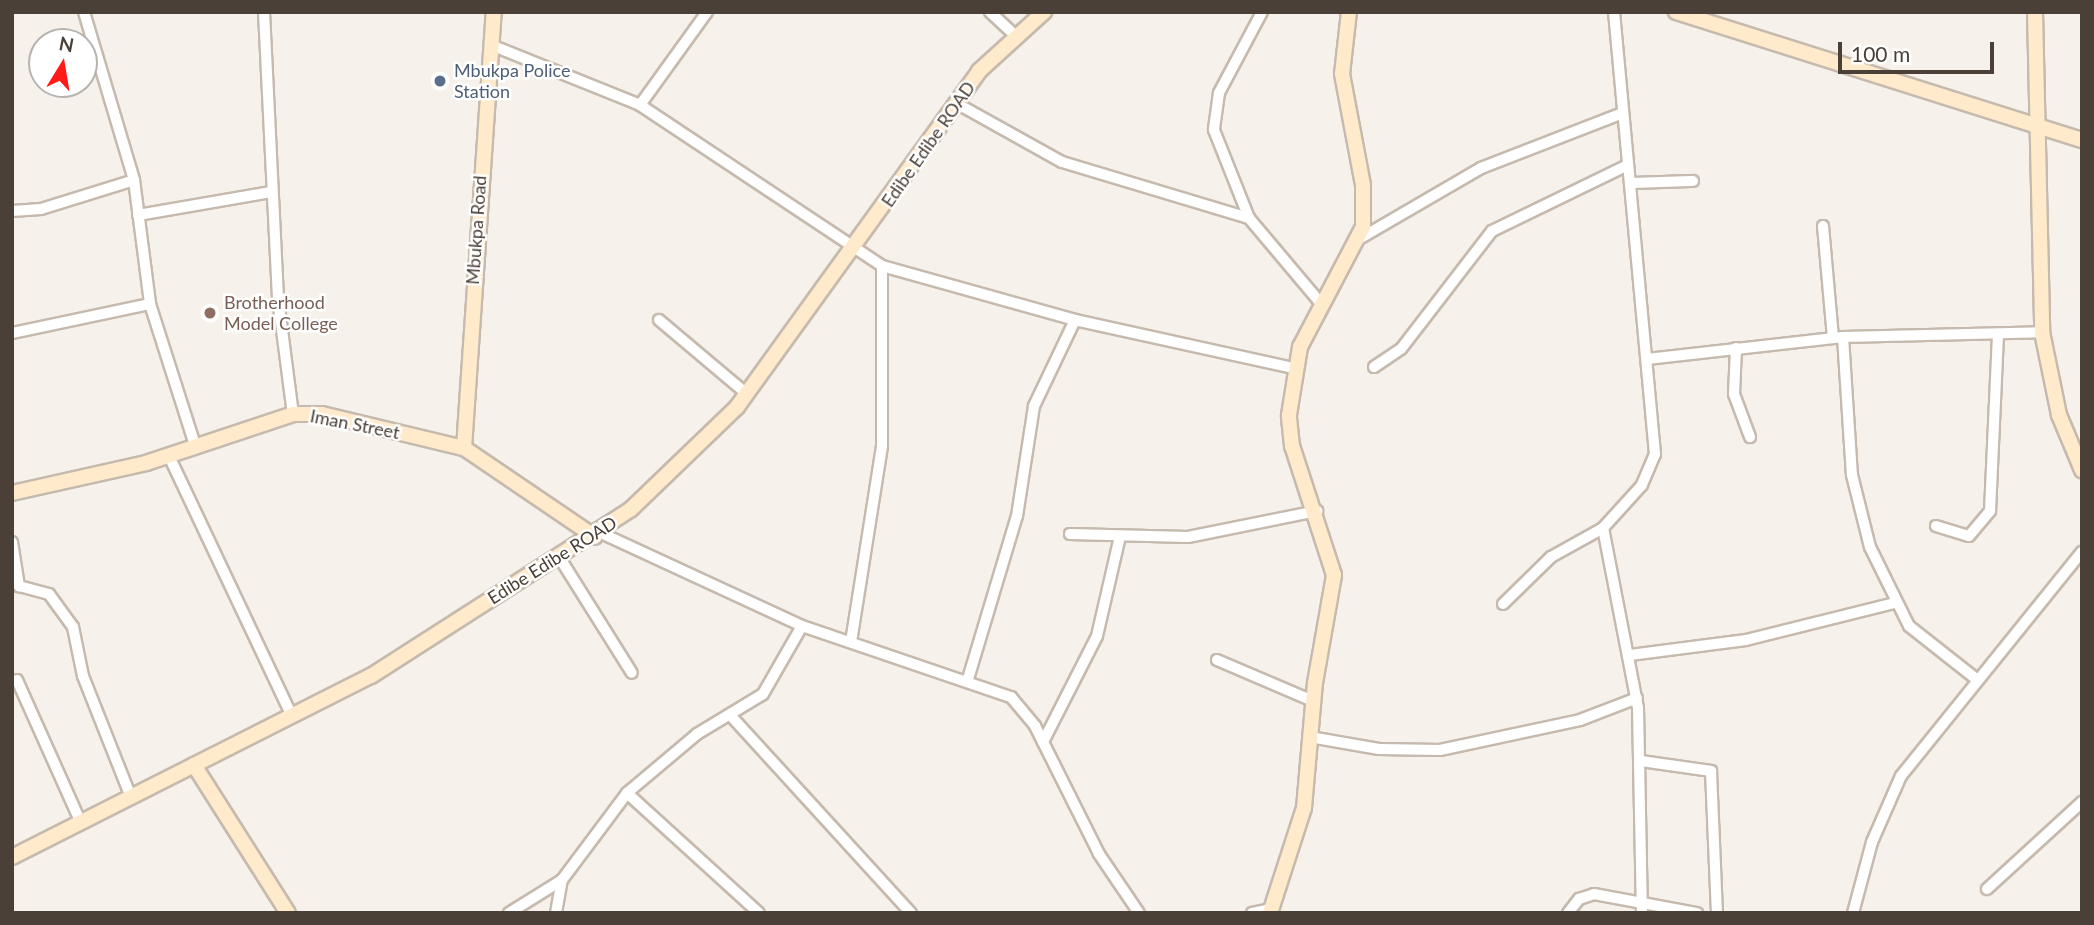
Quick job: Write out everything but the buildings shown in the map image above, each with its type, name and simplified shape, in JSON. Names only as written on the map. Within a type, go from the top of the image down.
[{"type":"street","points":[[83,12],[134,180],[150,304],[196,448]]},
{"type":"street","points":[[264,12],[271,192],[293,414]]},
{"type":"street","name":"Mbukpa Road","points":[[464,448],[494,12]]},
{"type":"street","points":[[640,105],[706,12]]},
{"type":"street","points":[[990,12],[1015,35]]},
{"type":"street","name":"Edibe Edibe ROAD","points":[[12,858],[371,676],[598,535],[691,458],[747,394],[854,250],[956,103],[1015,35],[1044,12]]},
{"type":"street","points":[[1262,12],[1213,115],[1218,148],[1249,218],[1319,301]]},
{"type":"street","points":[[1252,913],[1270,911],[1304,808],[1313,701],[1334,575],[1317,512],[1289,431],[1294,368],[1319,301],[1359,239],[1364,193],[1342,74],[1349,12]]},
{"type":"street","points":[[1503,604],[1551,557],[1603,528],[1653,467],[1647,359],[1614,12]]},
{"type":"street","points":[[1676,12],[2082,140]]},
{"type":"street","points":[[2035,12],[2042,332],[2059,415],[2082,470]]},
{"type":"street","points":[[491,45],[640,105],[854,250],[883,266],[1075,320],[1294,368]]},
{"type":"street","points":[[956,103],[1062,162],[1249,218]]},
{"type":"street","points":[[1359,239],[1480,168],[1623,113]]},
{"type":"street","points":[[1374,367],[1401,349],[1492,230],[1628,166]]},
{"type":"street","points":[[12,211],[41,209],[134,180]]},
{"type":"street","points":[[1629,183],[1693,180]]},
{"type":"street","points":[[138,215],[271,192]]},
{"type":"street","points":[[1823,226],[1852,475],[1870,547],[1894,603],[1933,648],[1975,678]]},
{"type":"street","points":[[851,642],[882,446],[883,266]]},
{"type":"street","points":[[12,333],[150,304]]},
{"type":"street","points":[[659,320],[747,394]]},
{"type":"street","points":[[968,679],[1017,516],[1034,406],[1075,320]]},
{"type":"street","points":[[1647,359],[1838,337],[2042,332]]},
{"type":"street","points":[[1936,526],[1969,536],[1990,511],[1998,335]]},
{"type":"street","points":[[1736,348],[1734,394],[1751,437]]},
{"type":"street","name":"Iman Street","points":[[12,493],[169,456],[293,414],[322,414],[464,448],[598,535]]},
{"type":"street","points":[[169,456],[292,716]]},
{"type":"street","points":[[1070,534],[1188,537],[1317,512]]},
{"type":"street","points":[[1603,528],[1637,698],[1641,761],[1642,907]]},
{"type":"street","points":[[598,535],[802,626],[968,679],[1011,697],[1043,742],[1099,854],[1139,913]]},
{"type":"street","points":[[1043,742],[1097,636],[1121,537]]},
{"type":"street","points":[[12,542],[14,580],[26,590],[49,594],[72,627],[83,676],[131,797]]},
{"type":"street","points":[[1853,913],[1872,842],[1900,776],[1975,678],[2082,552]]},
{"type":"street","points":[[561,559],[632,673]]},
{"type":"street","points":[[1630,655],[1745,640],[1894,603]]},
{"type":"street","points":[[509,913],[562,880],[627,793],[663,758],[731,716],[778,676],[802,626]]},
{"type":"street","points":[[1217,660],[1313,701]]},
{"type":"street","points":[[17,680],[81,822]]},
{"type":"street","points":[[1310,737],[1440,750],[1580,720],[1637,698]]},
{"type":"street","points":[[731,716],[911,913]]},
{"type":"street","points":[[1641,761],[1711,771],[1717,913]]},
{"type":"street","points":[[194,765],[288,913]]},
{"type":"street","points":[[627,793],[759,913]]},
{"type":"street","points":[[1987,889],[2082,802]]},
{"type":"street","points":[[556,913],[562,880]]},
{"type":"street","points":[[1568,913],[1579,899],[1594,894],[1642,907],[1697,913]]},
{"type":"place","name":"Mbukpa Police Station","points":[[440,81]]},
{"type":"place","name":"Brotherhood Model College","points":[[210,313]]}]
